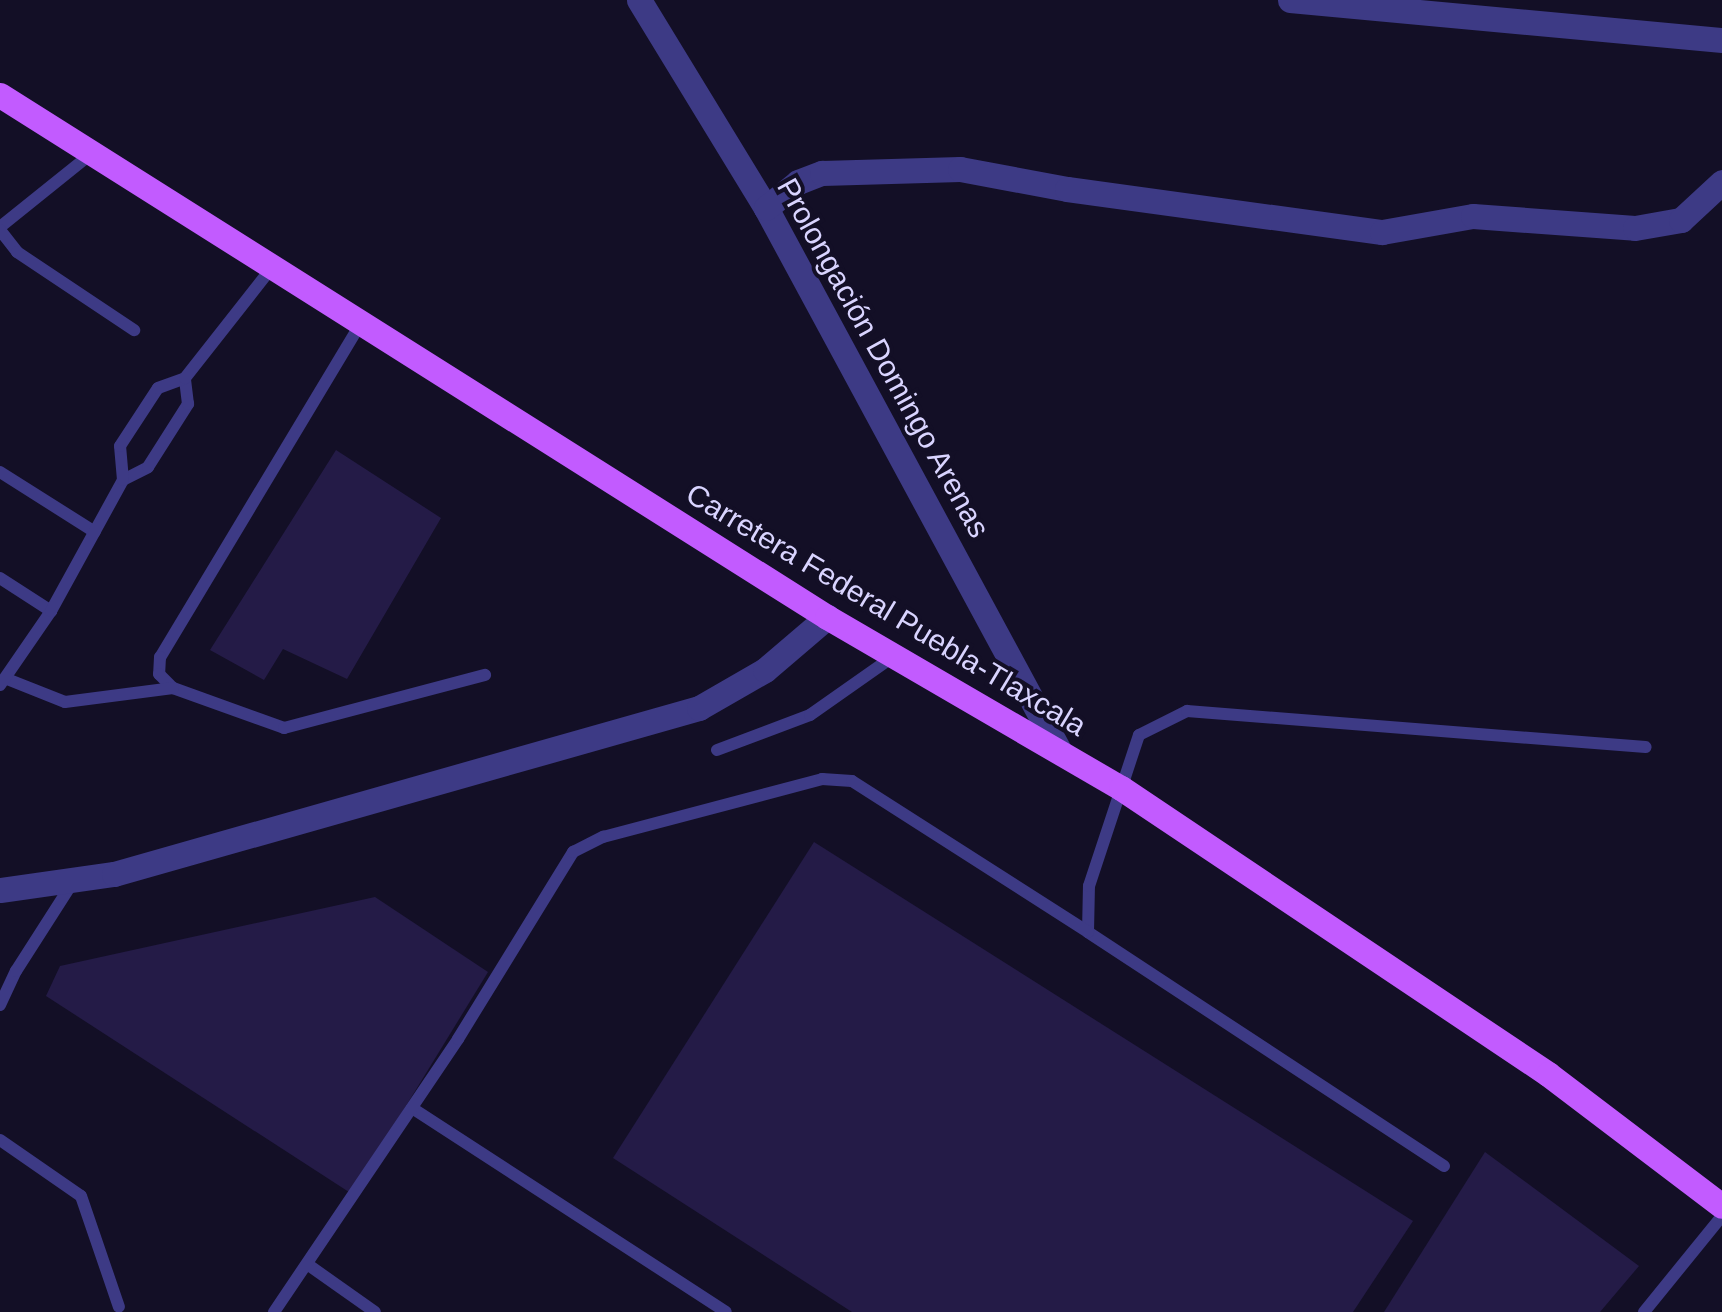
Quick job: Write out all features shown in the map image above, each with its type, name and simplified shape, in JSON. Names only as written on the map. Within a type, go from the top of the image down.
[{"type":"main road","name":"Carretera Federal Puebla-Tlaxcala","points":[[0,95],[827,617],[1120,788],[1533,1064],[1722,1206]]},
{"type":"street","name":"Prolongación Domingo Arenas","points":[[638,0],[766,208],[1060,752]]},
{"type":"street","points":[[1290,0],[1722,40]]},
{"type":"street","points":[[766,208],[798,182],[822,172],[960,169],[1067,189],[1382,232],[1474,216],[1635,228],[1681,220],[1722,182]]},
{"type":"street","points":[[0,890],[114,874],[699,708],[765,670],[827,617]]},
{"type":"lane","points":[[92,153],[0,228],[16,252],[134,330]]},
{"type":"lane","points":[[123,480],[120,446],[158,388],[185,378],[273,266]]},
{"type":"lane","points":[[172,688],[159,674],[160,657],[361,323]]},
{"type":"lane","points":[[185,378],[188,404],[148,467],[123,480],[51,611],[4,682],[65,702],[172,688],[284,728],[485,675]]},
{"type":"lane","points":[[0,472],[94,532]]},
{"type":"lane","points":[[0,578],[51,611]]},
{"type":"lane","points":[[717,750],[810,715],[894,656]]},
{"type":"lane","points":[[1088,932],[1089,886],[1139,735],[1187,712],[1646,747]]},
{"type":"lane","points":[[274,1312],[412,1108],[573,852],[603,837],[822,779],[852,780],[1444,1166]]},
{"type":"lane","points":[[0,1006],[16,970],[74,880]]},
{"type":"lane","points":[[412,1108],[726,1312]]},
{"type":"lane","points":[[0,1140],[81,1196],[120,1307]]},
{"type":"lane","points":[[1644,1312],[1722,1216]]},
{"type":"lane","points":[[307,1264],[376,1312]]},
{"type":"building","points":[[336,450],[441,518],[347,679],[283,649],[264,680],[210,650]]},
{"type":"building","points":[[814,842],[1413,1221],[1353,1312],[852,1312],[613,1158]]},
{"type":"building","points":[[375,897],[488,972],[352,1194],[46,996],[60,966]]},
{"type":"building","points":[[1485,1152],[1639,1266],[1600,1312],[1384,1312]]}]
